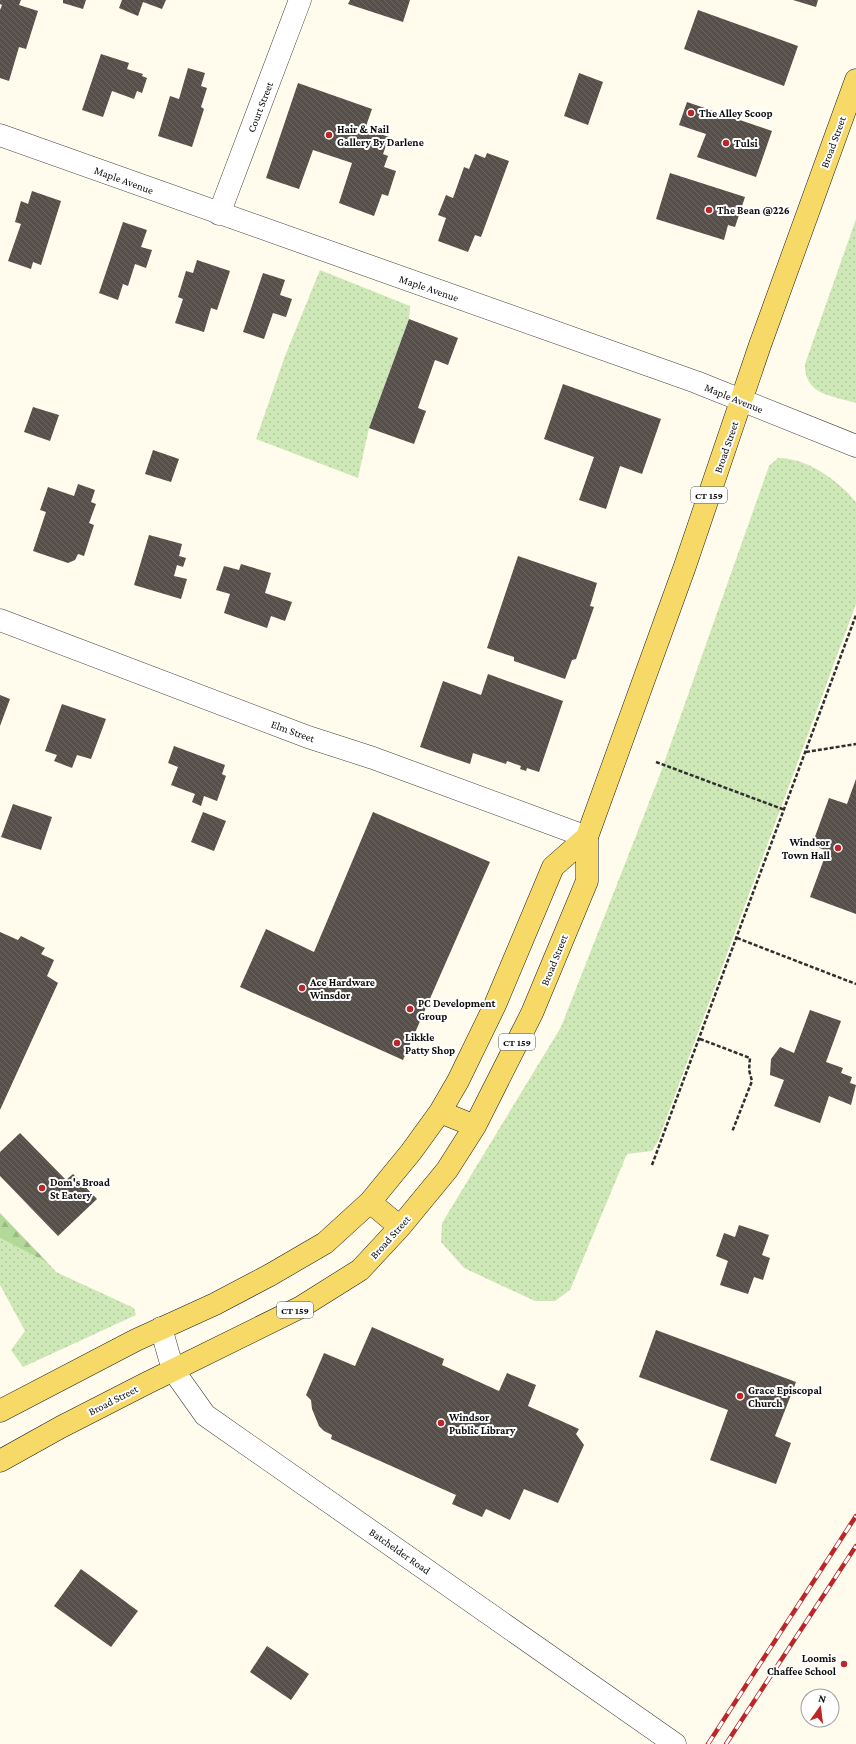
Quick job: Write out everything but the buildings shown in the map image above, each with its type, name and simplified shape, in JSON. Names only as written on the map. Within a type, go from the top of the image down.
[{"type":"main road","name":"Broad Street","points":[[0,1461],[61,1427],[301,1307],[360,1270],[400,1227],[447,1170],[475,1126],[532,1013],[587,881],[587,837],[682,573],[762,337],[856,80]]},
{"type":"main road","name":"Broad Street","points":[[0,1410],[161,1328],[243,1290],[325,1242],[370,1202],[411,1152],[440,1112],[458,1081],[495,1005],[553,867],[587,837]]},
{"type":"main road","points":[[440,1112],[475,1126]]},
{"type":"main road","points":[[370,1202],[400,1227]]},
{"type":"street","name":"Court Street","points":[[219,214],[300,0]]},
{"type":"street","name":"Maple Avenue","points":[[0,135],[219,214],[696,382],[741,401],[837,437],[856,446]]},
{"type":"street","name":"Elm Street","points":[[0,620],[295,732],[373,758],[587,837]]},
{"type":"street","name":"Batchelder Road","points":[[161,1328],[173,1370],[205,1415],[675,1744]]},
{"type":"path","points":[[652,1165],[856,616]]},
{"type":"path","points":[[806,752],[856,744]]},
{"type":"path","points":[[656,762],[785,810]]},
{"type":"path","points":[[737,938],[856,984]]},
{"type":"path","points":[[700,1039],[750,1058],[749,1070],[752,1081],[732,1132]]},
{"type":"green space","points":[[856,219],[856,403],[829,396],[814,388],[809,382],[806,374],[805,364]]},
{"type":"green space","points":[[320,270],[410,306],[409,319],[369,428],[358,478],[256,439],[285,356]]},
{"type":"green space","points":[[778,458],[789,459],[811,466],[831,478],[856,502],[856,604],[658,1141],[652,1151],[627,1154],[570,1290],[555,1301],[535,1301],[464,1268],[441,1242],[442,1223],[561,1027],[659,777],[769,466]]},
{"type":"green space","points":[[0,1213],[48,1263],[0,1238]]},
{"type":"green space","points":[[0,1238],[48,1263],[56,1272],[134,1308],[136,1315],[23,1367],[11,1350],[25,1331],[0,1285]]},
{"type":"railway","points":[[708,1744],[856,1516]]},
{"type":"railway","points":[[726,1744],[856,1546]]},
{"type":"place","name":"The Alley Scoop","points":[[691,113]]},
{"type":"place","name":"Hair & Nail Gallery By Darlene","points":[[329,135]]},
{"type":"place","name":"Tulsi","points":[[726,143]]},
{"type":"place","name":"The Bean @226","points":[[709,210]]},
{"type":"place","name":"Windsor Town Hall","points":[[838,848]]},
{"type":"place","name":"Ace Hardware Winsdor","points":[[302,988]]},
{"type":"place","name":"PC Development Group","points":[[410,1009]]},
{"type":"place","name":"Likkle Patty Shop","points":[[397,1043]]},
{"type":"place","name":"Dom's Broad St Eatery","points":[[42,1188]]},
{"type":"place","name":"Grace Episcopal Church","points":[[740,1396]]},
{"type":"place","name":"Windsor Public Library","points":[[441,1423]]},
{"type":"place","name":"Loomis Chaffee School","points":[[844,1664]]}]
